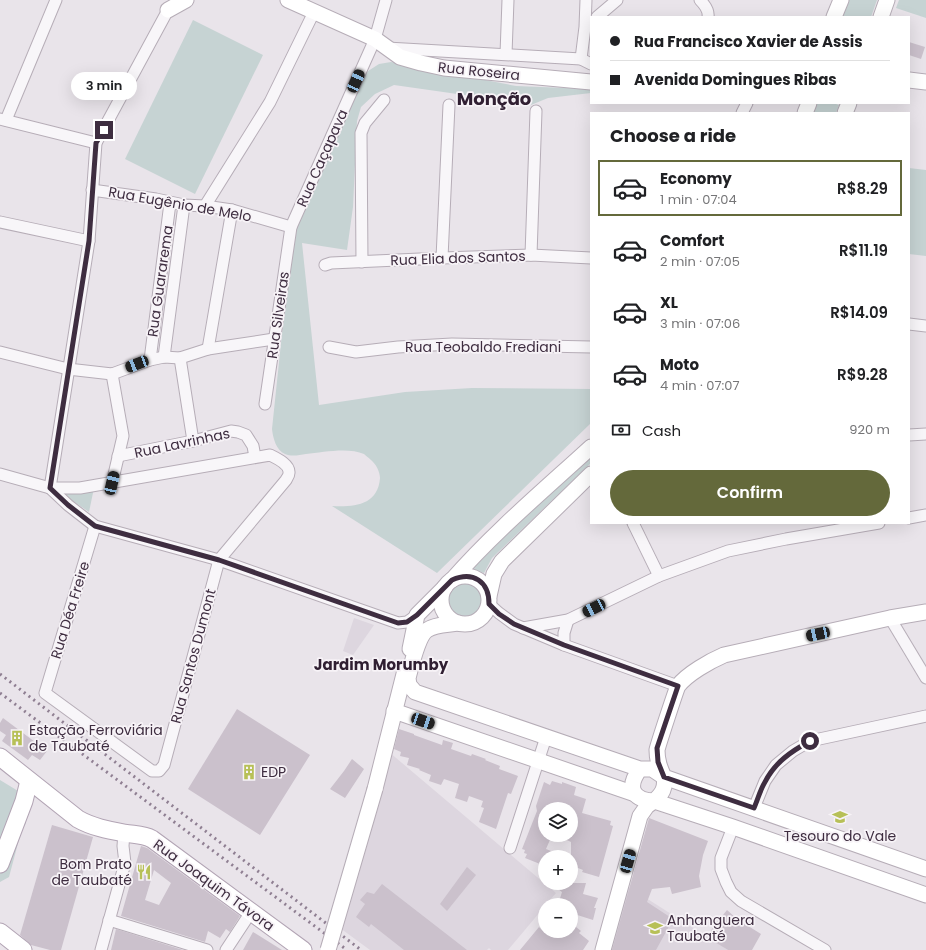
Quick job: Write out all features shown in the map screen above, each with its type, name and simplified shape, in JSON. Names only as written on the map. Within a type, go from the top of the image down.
[{"type":"main road","name":"Rua Joaquim Távora","points":[[0,757],[78,819],[90,826],[146,836],[152,839],[303,950]]},
{"type":"main road","points":[[0,864],[24,801],[29,781]]},
{"type":"main road","points":[[0,932],[23,950]]},
{"type":"street","points":[[56,0],[3,120],[96,143]]},
{"type":"street","points":[[50,488],[89,241],[96,143],[171,5],[186,0]]},
{"type":"street","name":"Rua Roseira","points":[[290,0],[374,39],[400,57],[421,63],[444,68],[590,82]]},
{"type":"street","name":"Rua Caçapava","points":[[291,227],[374,39],[386,0]]},
{"type":"street","points":[[506,54],[508,0]]},
{"type":"street","points":[[581,59],[588,25],[586,0]]},
{"type":"street","points":[[598,16],[617,0]]},
{"type":"street","points":[[700,0],[704,4],[708,16]]},
{"type":"street","points":[[834,16],[841,0]]},
{"type":"street","points":[[881,16],[887,0]]},
{"type":"street","points":[[205,206],[270,102],[314,12]]},
{"type":"street","points":[[387,48],[581,59],[590,64]]},
{"type":"street","points":[[910,80],[926,82]]},
{"type":"street","points":[[362,262],[361,133],[365,123],[384,100]]},
{"type":"street","points":[[442,258],[449,104]]},
{"type":"street","points":[[531,255],[536,111]]},
{"type":"street","name":"Rua Eugênio de Melo","points":[[92,190],[156,199],[184,205],[232,210],[291,227]]},
{"type":"street","name":"Rua Guararema","points":[[150,360],[170,203]]},
{"type":"street","name":"Rua Guararema","points":[[164,357],[184,205]]},
{"type":"street","points":[[208,349],[232,210]]},
{"type":"street","points":[[0,222],[89,241]]},
{"type":"street","name":"Rua Silveiras","points":[[265,404],[291,227]]},
{"type":"street","name":"Rua Elia dos Santos","points":[[325,265],[331,263],[531,255],[590,258]]},
{"type":"street","points":[[910,324],[926,326]]},
{"type":"street","points":[[0,352],[68,368],[112,374],[150,360],[164,357],[180,358],[208,349],[274,339]]},
{"type":"street","name":"Rua Teobaldo Frediani","points":[[329,347],[356,352],[398,347],[452,344],[590,347]]},
{"type":"street","points":[[180,358],[193,441]]},
{"type":"street","points":[[112,374],[123,436],[112,483]]},
{"type":"street","name":"Rua Lavrinhas","points":[[118,456],[193,441],[231,431],[246,435],[253,446],[255,457]]},
{"type":"street","points":[[910,435],[926,434]]},
{"type":"street","points":[[590,448],[471,558],[449,584],[442,594],[441,601],[446,615],[451,620],[465,624],[478,621],[487,610],[494,574],[502,560],[590,475]]},
{"type":"street","name":"Rua Santos Dumont","points":[[45,693],[152,771],[159,771],[164,765],[219,560],[286,480],[289,473],[288,468],[284,463],[277,458],[270,455],[255,457]]},
{"type":"street","points":[[0,474],[50,488],[80,488],[255,457]]},
{"type":"street","points":[[50,488],[68,505],[95,526],[219,560],[398,623],[407,622],[417,615],[449,584],[459,577],[467,576],[475,578],[486,588],[489,600],[507,620],[564,645],[678,686]]},
{"type":"street","points":[[910,518],[926,514]]},
{"type":"street","points":[[633,524],[659,576]]},
{"type":"street","points":[[523,628],[568,620],[659,576],[728,551],[873,524]]},
{"type":"street","name":"Rua Déa Freire","points":[[45,693],[95,526]]},
{"type":"street","points":[[603,950],[640,816],[647,806],[661,794],[664,789],[664,777],[658,762],[657,748],[678,686],[704,665],[724,655],[890,618],[926,612]]},
{"type":"street","points":[[328,950],[375,789],[412,642],[417,615]]},
{"type":"street","points":[[890,618],[926,678]]},
{"type":"street","points":[[564,645],[564,633],[568,620]]},
{"type":"street","points":[[398,623],[408,634],[412,642]]},
{"type":"street","points":[[458,623],[438,626],[427,630],[421,636],[408,678],[410,685],[415,692],[640,769],[652,769],[664,777],[926,869]]},
{"type":"street","points":[[394,711],[635,794]]},
{"type":"street","points":[[754,808],[765,782],[776,765],[793,751],[810,741],[926,716]]},
{"type":"street","points":[[510,848],[546,737]]},
{"type":"street","points":[[640,769],[632,782],[632,787],[635,794],[640,799],[654,801],[733,827],[926,895]]},
{"type":"street","points":[[733,827],[721,858],[722,869],[731,892],[741,901],[825,950]]},
{"type":"street","points":[[101,950],[125,863],[123,846],[124,833]]},
{"type":"street","points":[[226,950],[251,912]]},
{"type":"street","points":[[109,920],[207,950]]},
{"type":"shaded area","points":[[848,0],[877,0],[871,16],[840,16]]},
{"type":"shaded area","points":[[899,0],[926,0],[926,18],[896,8]]},
{"type":"shaded area","points":[[193,20],[263,55],[195,194],[125,159]]},
{"type":"shaded area","points":[[391,62],[516,86],[590,89],[590,93],[548,98],[526,107],[513,102],[394,85],[375,94],[361,107],[357,121],[353,207],[347,250],[302,243],[319,405],[405,392],[472,388],[590,389],[590,424],[437,573],[332,506],[356,505],[363,503],[375,494],[380,476],[376,466],[370,459],[364,454],[344,450],[296,456],[288,455],[279,450],[277,447],[272,429],[292,238],[365,73],[379,64]]},
{"type":"shaded area","points":[[814,104],[839,105],[836,112],[812,112]]},
{"type":"shaded area","points":[[910,168],[926,170],[926,256],[910,254]]},
{"type":"shaded area","points":[[590,456],[590,464],[492,558],[484,573],[470,568]]},
{"type":"shaded area","points":[[94,488],[89,512],[57,490]]},
{"type":"shaded area","points":[[462,580],[470,580],[481,586],[487,597],[487,605],[481,616],[470,622],[462,622],[451,616],[445,605],[445,597],[451,586]]},
{"type":"shaded area","points":[[354,618],[374,625],[353,655],[343,651]]},
{"type":"shaded area","points":[[389,752],[538,878],[538,890],[552,890],[556,893],[552,898],[538,898],[538,914],[508,950],[491,950],[489,948],[487,950],[370,950],[340,928]]},
{"type":"shaded area","points":[[0,780],[23,794],[26,823],[21,832],[9,877],[0,882]]},
{"type":"shaded area","name":"Anhanguera Taubaté","points":[[627,886],[728,950],[611,950]]},
{"type":"building","points":[[910,42],[925,47],[921,59],[910,55]]},
{"type":"building","name":"EDP","points":[[237,709],[310,755],[260,835],[188,789]]},
{"type":"building","name":"Estação Ferroviária de Taubaté","points":[[3,718],[47,751],[40,760],[32,755],[28,760],[2,741],[6,735],[0,731],[0,723]]},
{"type":"building","points":[[399,729],[442,745],[443,740],[453,743],[451,749],[471,756],[472,754],[486,759],[485,760],[500,766],[499,769],[518,776],[511,794],[508,793],[496,829],[479,822],[484,808],[481,807],[483,801],[469,796],[467,802],[455,798],[459,784],[444,779],[441,785],[429,781],[431,775],[419,770],[420,769],[407,765],[409,758],[400,756],[401,752],[394,749]]},
{"type":"building","points":[[352,759],[364,769],[345,798],[330,789]]},
{"type":"building","points":[[552,781],[562,784],[562,782],[576,787],[574,795],[586,799],[582,813],[611,821],[610,825],[613,826],[599,877],[582,872],[583,870],[578,868],[578,850],[571,850],[571,842],[578,842],[578,802],[538,802],[538,842],[549,842],[546,849],[548,850],[538,850],[538,863],[525,858],[527,854],[524,853],[525,850],[522,849],[537,811],[536,806],[544,782],[550,785]]},
{"type":"building","points":[[649,818],[708,841],[703,855],[699,876],[701,887],[672,894],[670,887],[652,889],[647,902],[673,919],[656,950],[612,950]]},
{"type":"building","points":[[52,825],[93,837],[61,950],[50,950],[31,945],[20,935]]},
{"type":"building","points":[[141,846],[147,848],[240,916],[230,932],[226,929],[220,938],[208,931],[205,942],[121,916]],"holes":[[[154,870],[171,883],[159,905],[145,900]]]},
{"type":"building","points":[[467,867],[476,875],[447,911],[440,904]]},
{"type":"building","points":[[578,883],[586,883],[583,894],[598,898],[594,908],[596,908],[593,920],[578,915],[578,898],[560,898],[562,892],[559,890],[578,890]]},
{"type":"building","points":[[382,884],[467,950],[404,950],[371,924],[369,927],[356,917],[365,904],[360,900],[367,892],[374,894]]},
{"type":"building","points":[[727,910],[737,919],[761,934],[752,950],[728,950],[708,938],[712,929]]},
{"type":"building","points":[[538,928],[538,938],[578,938],[578,929],[581,931],[579,933],[589,941],[583,950],[520,950]]},
{"type":"building","points":[[116,929],[183,950],[111,950]]},
{"type":"building","points":[[253,932],[282,950],[243,950]]},
{"type":"railway","points":[[0,674],[361,950]]},
{"type":"railway","points":[[0,693],[347,950]]},
{"type":"place","name":"Estação Ferroviária de Taubaté","points":[[17,738]]},
{"type":"place","name":"EDP","points":[[249,772]]},
{"type":"place","name":"Tesouro do Vale","points":[[840,817]]},
{"type":"place","name":"Bom Prato de Taubaté","points":[[144,872]]},
{"type":"place","name":"Anhanguera Taubaté","points":[[655,928]]},
{"type":"district","name":"Monção","points":[[494,99]]},
{"type":"district","name":"Jardim Morumby","points":[[381,665]]},
{"type":"route","points":[[104,130],[96,143],[89,241],[50,488],[68,505],[95,526],[219,560],[398,623],[407,622],[417,615],[452,580],[467,576],[475,578],[486,588],[489,596],[489,604],[499,614],[514,624],[564,645],[678,686],[657,748],[658,762],[664,777],[754,808],[765,782],[776,765],[793,751],[810,741]]}]
